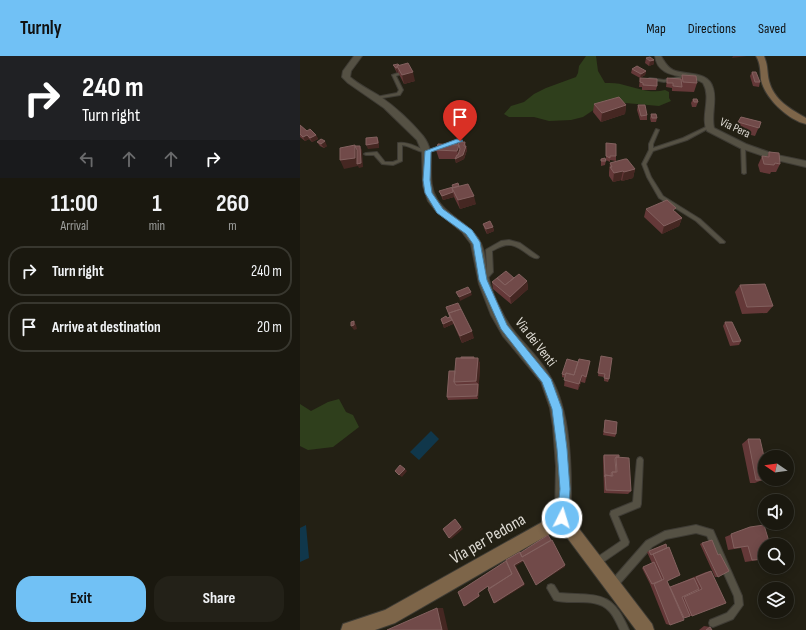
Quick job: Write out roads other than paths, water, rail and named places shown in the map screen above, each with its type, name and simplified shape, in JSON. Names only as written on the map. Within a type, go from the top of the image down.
[{"type":"street","points":[[358,56],[347,71],[347,80],[360,86],[377,98],[421,139],[428,151]]},
{"type":"street","points":[[760,56],[764,62],[763,69],[768,92],[778,105],[806,122]]},
{"type":"street","name":"Via Pera","points":[[658,57],[665,68],[673,72],[687,76],[699,77],[706,80],[711,106],[708,122],[710,129],[743,146],[775,157],[806,164]]},
{"type":"street","name":"Via dei Venti","points":[[428,151],[427,180],[429,193],[440,211],[469,232],[477,244],[483,280],[504,327],[546,379],[557,409],[565,489],[562,518]]},
{"type":"street","points":[[562,518],[646,630]]},
{"type":"street","name":"Via per Pedona","points":[[349,630],[389,617],[562,518]]},
{"type":"lane","points":[[377,98],[399,94],[402,90],[394,75],[409,71]]},
{"type":"lane","points":[[644,79],[664,81],[687,76]]},
{"type":"lane","points":[[651,150],[685,140],[709,127]]},
{"type":"lane","points":[[657,130],[651,144],[651,150],[644,164],[649,177],[661,197],[698,220],[722,242]]},
{"type":"lane","points":[[366,154],[375,153],[384,163],[392,164],[400,161],[400,144],[407,143],[424,152],[460,141]]},
{"type":"lane","points":[[743,146],[744,173]]},
{"type":"lane","points":[[483,280],[490,272],[489,250],[501,242],[515,242],[536,257]]},
{"type":"lane","points":[[596,563],[624,542],[614,514],[637,504],[640,460]]},
{"type":"lane","points":[[613,586],[649,544],[665,535],[696,529],[710,533],[738,596],[739,605],[730,616],[713,623]]},
{"type":"lane","points":[[551,588],[557,597],[569,599],[589,598],[609,605],[624,630]]},
{"type":"water","points":[[431,431],[439,439],[419,460],[410,452]]},
{"type":"water","points":[[306,525],[309,558],[300,562],[300,528]]}]
